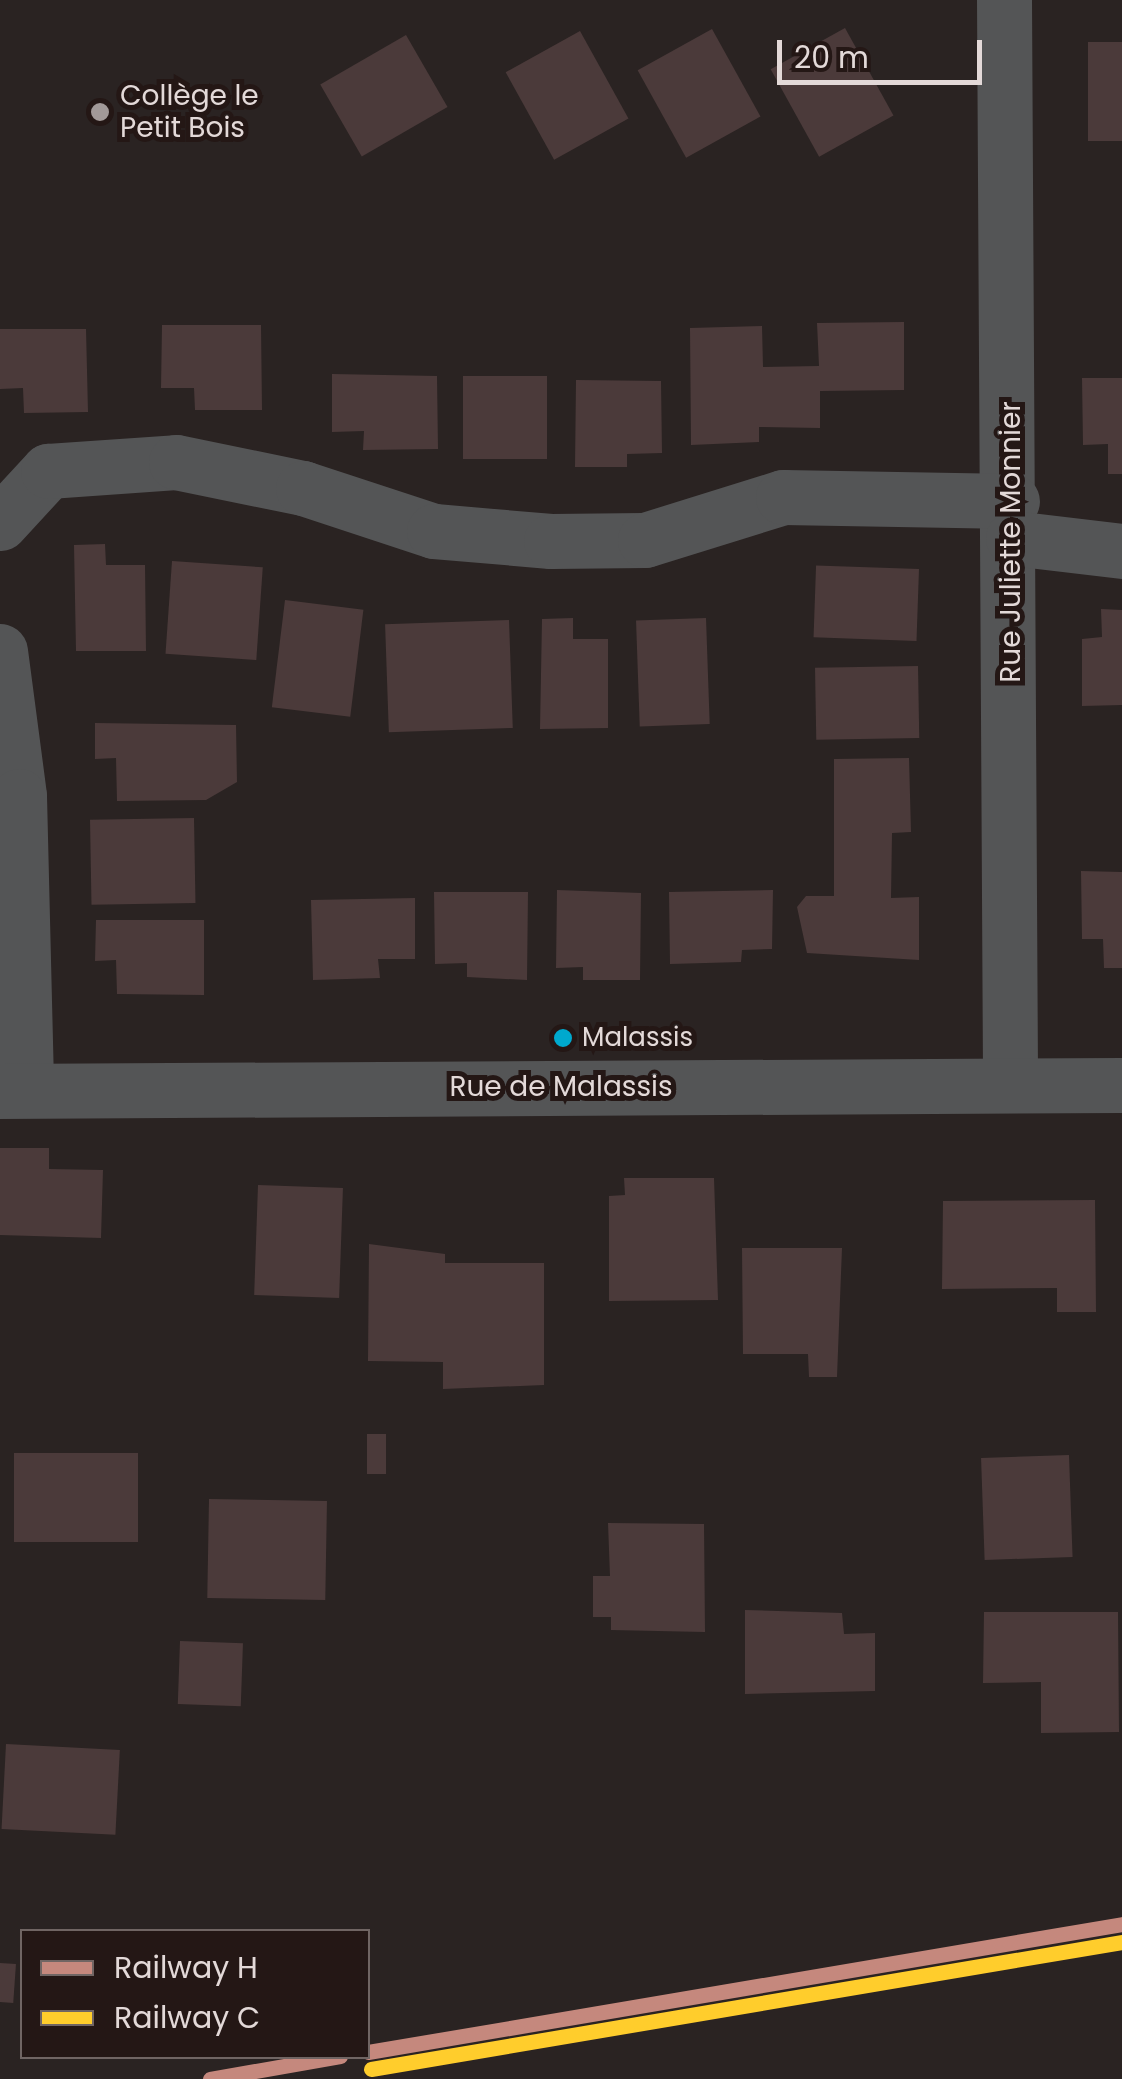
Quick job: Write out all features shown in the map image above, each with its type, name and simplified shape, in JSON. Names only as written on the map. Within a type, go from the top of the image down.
[{"type":"street","name":"Rue Juliette Monnier","points":[[1004,0],[1012,520],[1010,1085]]},
{"type":"street","points":[[0,522],[48,471],[176,462],[303,488],[434,531],[551,542],[645,540],[783,498],[1012,520],[1122,551]]},
{"type":"street","points":[[0,651],[19,796],[13,1091]]},
{"type":"street","name":"Rue de Malassis","points":[[13,1091],[1122,1085]]},
{"type":"building","points":[[845,28],[893,115],[819,157],[771,69]]},
{"type":"building","points":[[712,29],[760,116],[686,158],[638,70]]},
{"type":"building","points":[[580,31],[628,118],[554,160],[506,72]]},
{"type":"building","points":[[406,35],[448,107],[362,156],[320,84]]},
{"type":"building","points":[[1088,42],[1122,42],[1122,141],[1088,141]]},
{"type":"building","points":[[904,322],[904,390],[820,391],[820,428],[759,427],[759,442],[691,445],[690,328],[762,326],[763,367],[819,366],[817,323]]},
{"type":"building","points":[[162,325],[261,325],[262,410],[195,410],[194,388],[161,388]]},
{"type":"building","points":[[0,329],[86,329],[88,412],[24,413],[23,388],[0,389]]},
{"type":"building","points":[[332,374],[437,376],[438,449],[363,450],[364,431],[332,432]]},
{"type":"building","points":[[463,376],[547,376],[547,459],[463,459]]},
{"type":"building","points":[[1082,378],[1122,378],[1122,474],[1108,474],[1108,444],[1083,445]]},
{"type":"building","points":[[576,380],[661,381],[662,453],[627,454],[627,467],[575,467]]},
{"type":"building","points":[[105,544],[106,565],[145,565],[146,651],[76,651],[74,545]]},
{"type":"building","points":[[172,561],[263,567],[256,660],[166,654]]},
{"type":"building","points":[[816,565],[919,569],[916,641],[814,637]]},
{"type":"building","points":[[285,600],[363,610],[350,717],[272,707]]},
{"type":"building","points":[[1101,609],[1122,610],[1122,705],[1082,706],[1082,639],[1102,637]]},
{"type":"building","points":[[573,618],[573,639],[608,639],[608,728],[540,729],[542,619]]},
{"type":"building","points":[[706,618],[710,724],[640,726],[636,620]]},
{"type":"building","points":[[509,620],[513,728],[389,732],[385,624]]},
{"type":"building","points":[[918,666],[919,738],[816,740],[815,668]]},
{"type":"building","points":[[95,723],[236,725],[237,782],[206,800],[117,801],[116,758],[95,759]]},
{"type":"building","points":[[909,758],[911,832],[892,833],[891,898],[919,897],[919,960],[807,953],[797,907],[806,896],[834,896],[834,759]]},
{"type":"building","points":[[194,818],[195,903],[91,905],[90,820]]},
{"type":"building","points":[[1081,871],[1122,872],[1122,968],[1104,968],[1103,939],[1082,939]]},
{"type":"building","points":[[557,890],[641,893],[640,980],[583,980],[583,967],[556,968]]},
{"type":"building","points":[[773,890],[772,949],[742,950],[741,962],[670,964],[669,892]]},
{"type":"building","points":[[434,892],[528,892],[527,980],[467,977],[467,963],[435,964]]},
{"type":"building","points":[[415,898],[415,959],[378,959],[380,978],[313,980],[311,900]]},
{"type":"building","points":[[96,920],[204,920],[204,995],[117,994],[116,960],[95,961]]},
{"type":"building","points":[[0,1148],[49,1148],[49,1169],[103,1170],[101,1238],[0,1235]]},
{"type":"building","points":[[624,1178],[714,1178],[718,1300],[609,1301],[609,1196],[625,1195]]},
{"type":"building","points":[[258,1185],[343,1188],[339,1298],[254,1295]]},
{"type":"building","points":[[1095,1200],[1096,1312],[1057,1312],[1057,1288],[942,1289],[943,1201]]},
{"type":"building","points":[[369,1244],[445,1254],[445,1263],[544,1263],[544,1385],[443,1389],[443,1362],[368,1361]]},
{"type":"building","points":[[742,1248],[842,1248],[837,1377],[809,1377],[808,1354],[743,1354]]},
{"type":"building","points":[[367,1434],[386,1434],[386,1474],[367,1474]]},
{"type":"building","points":[[14,1453],[138,1453],[138,1542],[14,1542]]},
{"type":"building","points":[[1069,1455],[1073,1557],[985,1560],[981,1458]]},
{"type":"building","points":[[209,1499],[327,1501],[325,1600],[207,1598]]},
{"type":"building","points":[[608,1523],[704,1524],[705,1632],[611,1630],[611,1617],[593,1617],[593,1576],[610,1576]]},
{"type":"building","points":[[745,1610],[842,1613],[844,1634],[875,1633],[875,1691],[745,1694]]},
{"type":"building","points":[[984,1612],[1118,1612],[1119,1732],[1041,1733],[1041,1682],[983,1683]]},
{"type":"building","points":[[180,1641],[243,1643],[241,1706],[178,1704]]},
{"type":"building","points":[[6,1744],[120,1750],[115,1835],[2,1829]]},
{"type":"building","points":[[0,1963],[16,1964],[13,2003],[0,2002]]},
{"type":"rail line","name":"H","points":[[370,2052],[1122,1924]]},
{"type":"rail line","name":"C","points":[[371,2069],[1122,1942]]},
{"type":"rail line","name":"H","points":[[210,2079],[323,2059]]},
{"type":"place","name":"Collège le Petit Bois","points":[[100,112]]},
{"type":"place","name":"Malassis","points":[[563,1038]]}]
